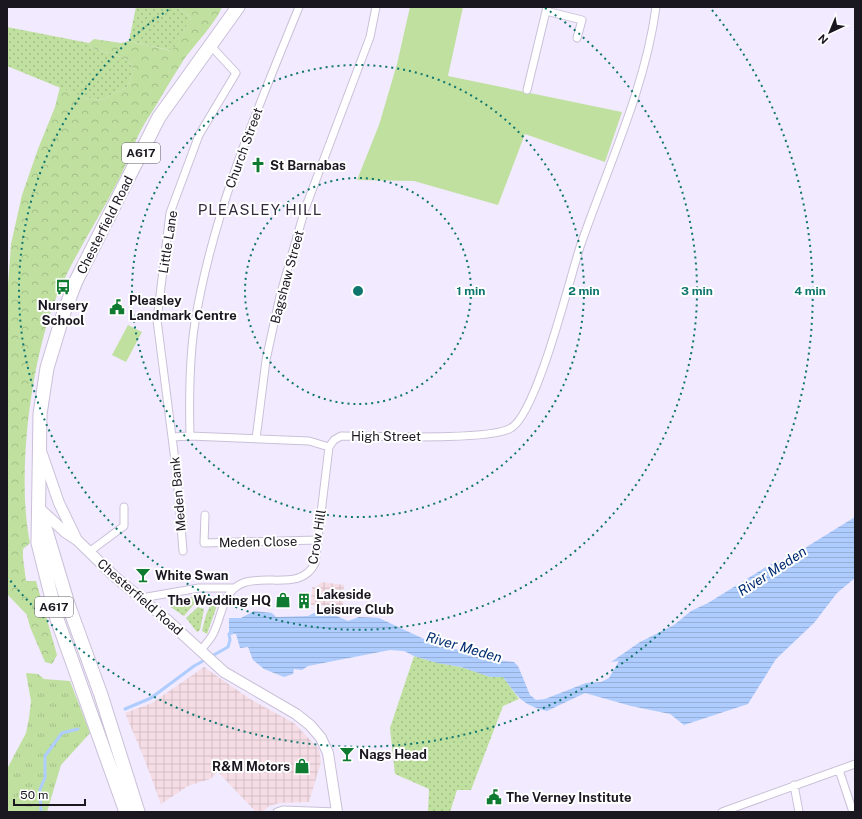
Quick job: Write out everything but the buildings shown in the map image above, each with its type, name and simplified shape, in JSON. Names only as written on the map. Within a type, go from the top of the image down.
[{"type":"highway","name":"Chesterfield Road","points":[[39,508],[40,414],[47,368],[64,312],[76,281],[159,117],[238,7]]},
{"type":"highway","name":"A617","points":[[39,508],[38,543],[57,618],[126,812]]},
{"type":"highway","name":"A617","points":[[39,508],[68,604],[106,709],[138,812]]},
{"type":"street","name":"Church Street","points":[[190,436],[189,379],[195,322],[213,236],[241,150],[300,7]]},
{"type":"street","name":"Bagshaw Street","points":[[256,438],[266,360],[280,296],[306,209],[370,37],[376,7]]},
{"type":"street","name":"High Street","points":[[329,447],[334,440],[341,436],[465,436],[509,430],[517,425],[524,416],[552,341],[580,248],[628,115],[646,55],[656,7]]},
{"type":"street","points":[[527,90],[546,9],[582,20],[577,38]]},
{"type":"street","name":"Little Lane","points":[[172,437],[157,320],[170,212],[199,135],[236,73],[211,46]]},
{"type":"street","points":[[172,437],[190,436],[309,441],[329,447]]},
{"type":"street","name":"Meden Bank","points":[[172,437],[183,551]]},
{"type":"street","name":"Chesterfield Road","points":[[39,445],[59,503],[77,540]]},
{"type":"street","name":"Crow Hill","points":[[234,588],[244,583],[302,578],[308,575],[315,563],[329,447]]},
{"type":"street","points":[[89,552],[124,526],[124,507]]},
{"type":"street","name":"Chesterfield Road","points":[[39,508],[65,532],[77,540],[114,576],[166,619],[214,665],[239,682],[296,714],[321,738],[328,753],[337,812]]},
{"type":"street","name":"Meden Close","points":[[205,515],[204,543],[317,540]]},
{"type":"street","points":[[144,601],[147,597],[199,588],[234,588]]},
{"type":"street","points":[[201,652],[212,636],[226,598],[234,588]]},
{"type":"street","points":[[722,812],[855,764]]},
{"type":"street","points":[[839,770],[853,812]]},
{"type":"street","points":[[794,785],[799,812]]},
{"type":"street","points":[[277,812],[283,810],[337,812]]},
{"type":"shaded area","points":[[322,582],[344,585],[343,606],[311,605],[312,587],[316,587]]},
{"type":"shaded area","points":[[204,667],[250,699],[294,723],[319,749],[321,762],[309,802],[279,803],[269,806],[262,812],[256,812],[218,772],[210,779],[188,786],[161,804],[125,713],[152,703]]},
{"type":"green space","points":[[136,7],[177,7],[191,18],[173,51],[129,41]]},
{"type":"green space","points":[[177,7],[222,7],[210,27],[183,61],[145,123],[118,181],[79,250],[58,293],[48,319],[40,350],[29,416],[26,451],[26,515],[30,543],[23,549],[23,558],[26,581],[36,581],[57,655],[52,664],[45,662],[30,627],[27,615],[7,594],[7,299],[11,244],[22,195],[55,107],[60,87],[85,98],[101,100],[127,87],[134,70],[127,59],[92,48],[89,43],[94,39],[121,43],[129,41],[172,51],[191,18]]},
{"type":"green space","points":[[410,7],[463,7],[448,76],[622,112],[605,162],[525,134],[498,205],[414,181],[357,180],[379,125],[397,64]]},
{"type":"green space","points":[[7,27],[89,43],[92,48],[127,59],[134,70],[127,87],[101,100],[85,98],[7,66]]},
{"type":"green space","points":[[128,325],[142,332],[126,362],[112,355]]},
{"type":"green space","points":[[220,595],[207,634],[202,631],[206,616],[210,606]]},
{"type":"green space","points":[[193,597],[195,603],[184,616],[169,606],[171,599]]},
{"type":"green space","points":[[198,607],[204,609],[200,630],[197,632],[186,618]]},
{"type":"green space","points":[[414,656],[486,675],[503,677],[519,699],[503,706],[471,790],[457,790],[450,812],[428,812],[429,789],[395,774],[390,728]]},
{"type":"green space","points":[[26,673],[38,674],[44,679],[70,681],[90,733],[61,765],[47,812],[7,812],[7,769],[26,733],[29,718],[31,701]]},
{"type":"water","points":[[855,517],[855,578],[837,593],[814,623],[776,659],[748,704],[684,725],[670,714],[631,706],[585,693],[547,711],[526,703],[503,677],[490,677],[461,667],[437,663],[414,656],[404,651],[390,650],[308,666],[302,670],[294,669],[293,674],[284,677],[264,669],[253,660],[248,647],[240,648],[236,634],[229,634],[229,618],[241,618],[254,611],[272,613],[276,617],[308,616],[314,613],[332,614],[348,621],[359,617],[379,618],[424,639],[486,659],[514,662],[518,666],[530,695],[536,700],[545,699],[586,683],[601,682],[609,678],[619,661],[611,662],[640,642],[674,625],[691,611],[708,603],[771,564],[797,555],[808,546]]},
{"type":"waterway","name":"River Meden","points":[[125,709],[151,698],[194,666],[228,647],[230,640],[229,634],[232,633]]},
{"type":"waterway","name":"River Meden","points":[[41,812],[40,789],[45,778],[45,756],[62,733],[78,729]]},
{"type":"place","name":"St Barnabas","points":[[258,165]]},
{"type":"place","name":"Nursery School","points":[[63,287]]},
{"type":"place","name":"Pleasley Landmark Centre","points":[[117,307]]},
{"type":"place","name":"White Swan","points":[[143,575]]},
{"type":"place","name":"The Wedding HQ","points":[[283,600]]},
{"type":"place","name":"Lakeside Leisure Club","points":[[304,601]]},
{"type":"place","name":"Nags Head","points":[[347,754]]},
{"type":"place","name":"R&M Motors","points":[[302,766]]},
{"type":"place","name":"The Verney Institute","points":[[494,797]]},
{"type":"district","name":"PLEASLEY HILL","points":[[260,209]]}]
